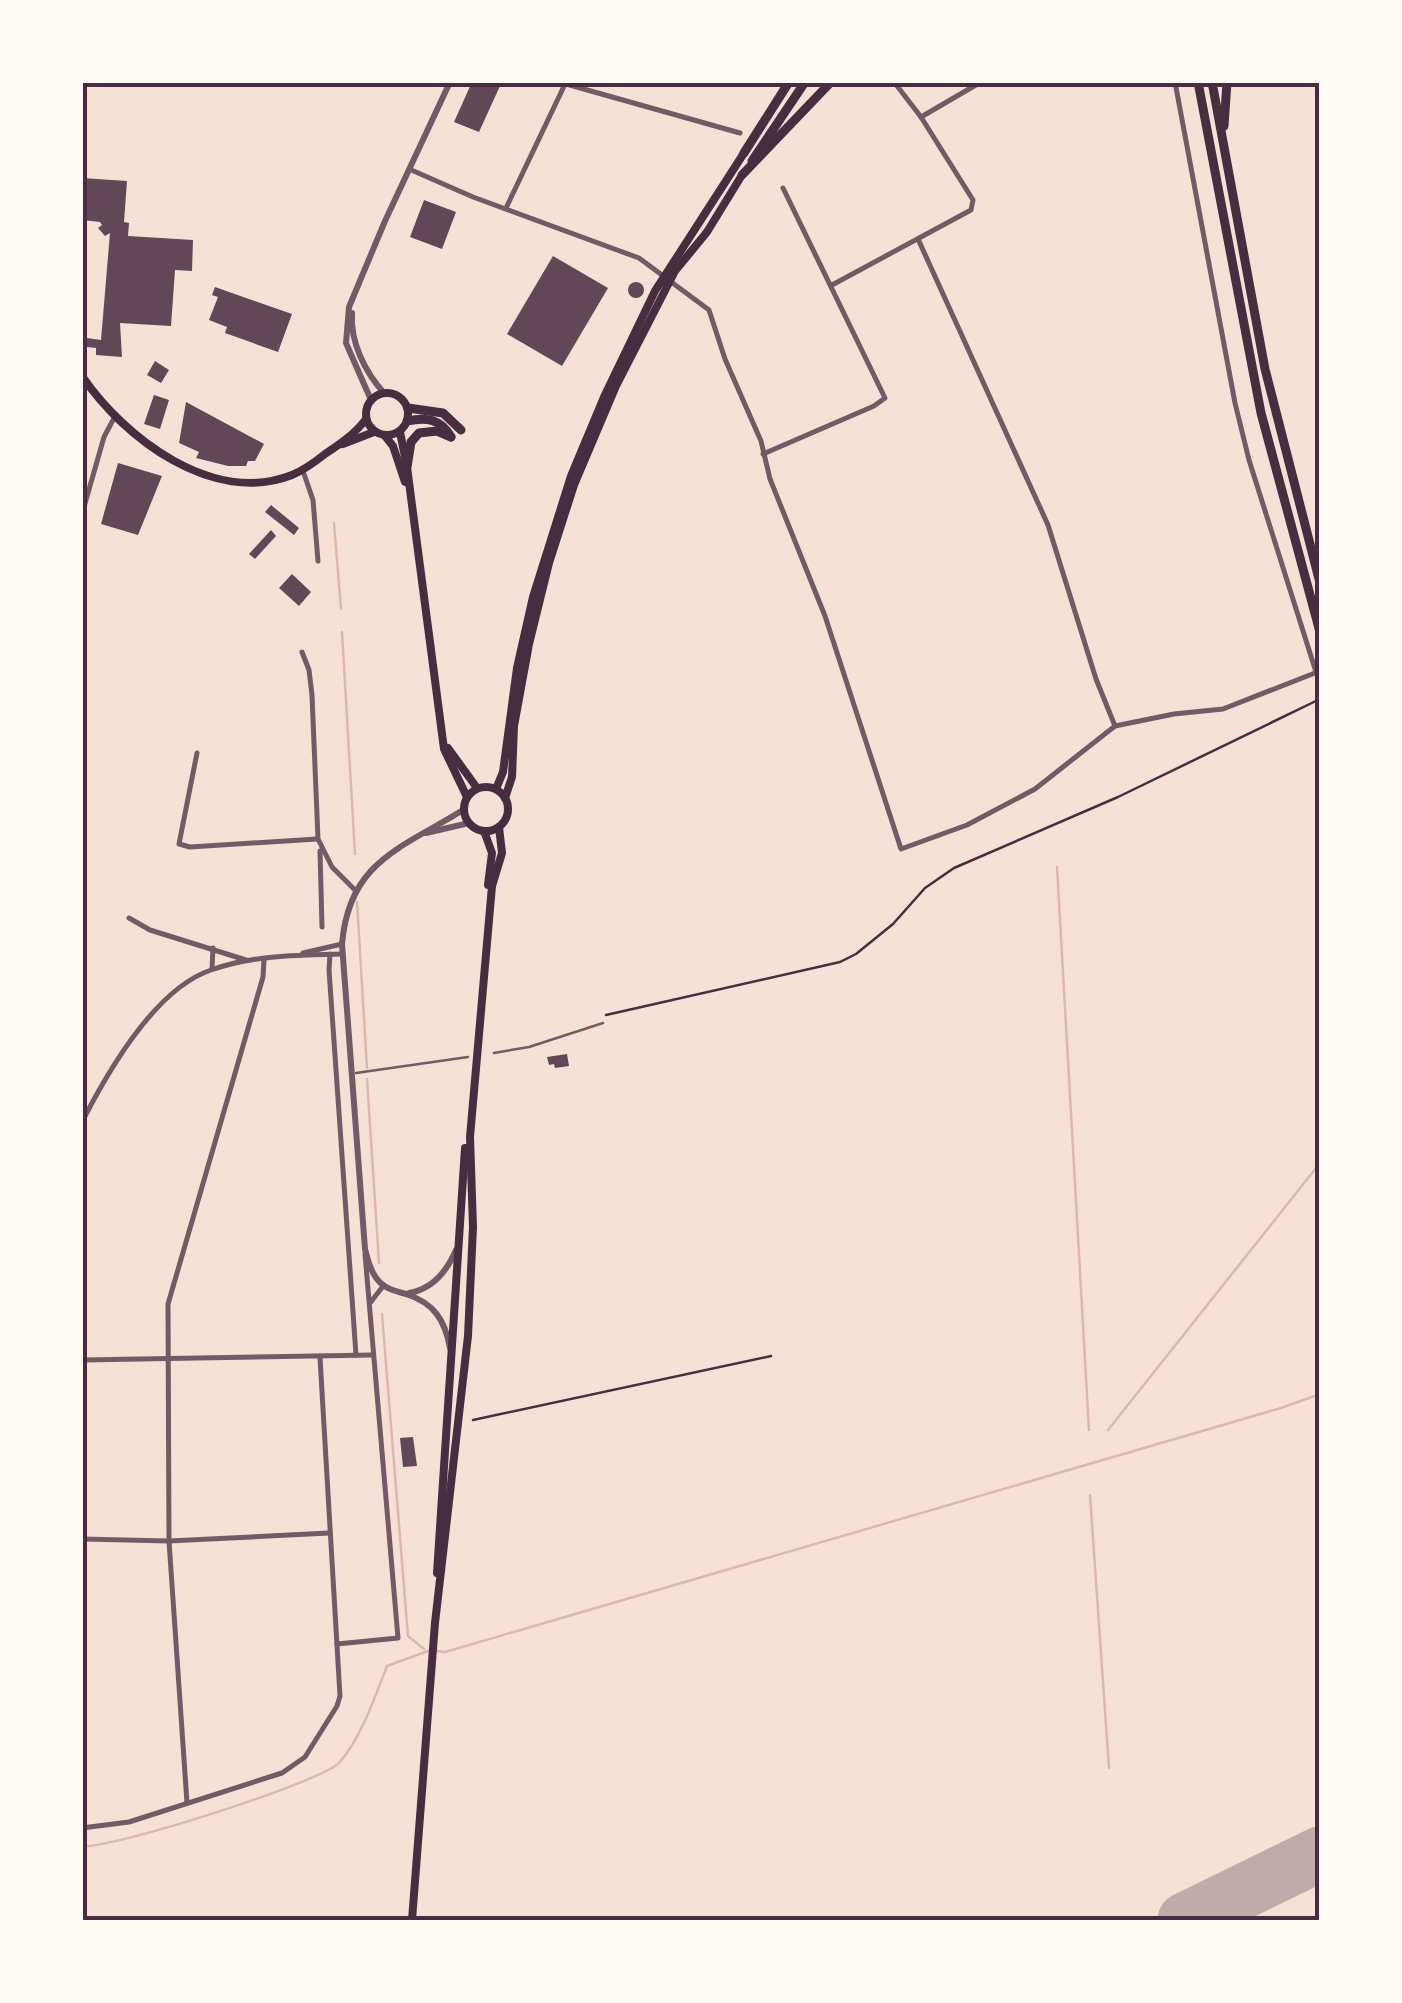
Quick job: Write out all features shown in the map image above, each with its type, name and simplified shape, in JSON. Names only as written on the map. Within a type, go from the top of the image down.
[{"type":"highway","points":[[744,153],[789,82]]},
{"type":"highway","points":[[742,176],[806,82]]},
{"type":"highway","points":[[742,176],[832,82]]},
{"type":"highway","points":[[1198,82],[1261,413],[1320,632]]},
{"type":"highway","points":[[1212,82],[1269,388],[1320,583]]},
{"type":"highway","points":[[1223,139],[1228,82]]},
{"type":"highway","points":[[408,408],[443,412],[461,430]]},
{"type":"highway","points":[[408,421],[424,418],[438,422],[452,437],[437,432],[420,433],[411,442],[408,467]]},
{"type":"main road","points":[[496,789],[529,612],[570,476],[655,291],[744,153]]},
{"type":"main road","points":[[400,432],[447,760],[466,798],[468,823],[484,831],[499,827],[507,815],[505,798],[512,777],[516,710],[529,644],[574,485],[610,400],[674,270],[707,232],[742,176]]},
{"type":"main road","points":[[82,376],[114,418],[169,459],[220,477],[259,481],[302,470],[357,431],[366,419],[370,400],[384,393],[399,396],[408,408],[408,421],[400,432],[385,436],[374,432],[366,419]]},
{"type":"main road","points":[[334,448],[374,432]]},
{"type":"main road","points":[[385,436],[397,457],[410,501]]},
{"type":"main road","points":[[442,732],[456,762],[477,788]]},
{"type":"main road","points":[[466,798],[477,788],[496,789],[505,798]]},
{"type":"main road","points":[[435,1623],[468,1336],[473,1227],[473,1057],[492,886],[502,846],[499,827]]},
{"type":"main road","points":[[412,1920],[473,1057],[492,853],[484,831]]},
{"type":"street","points":[[370,400],[346,343],[350,307],[408,169],[450,82]]},
{"type":"street","points":[[832,285],[971,210],[973,205],[921,117],[894,82]]},
{"type":"street","points":[[921,117],[981,82]]},
{"type":"street","points":[[408,169],[646,262],[702,303],[712,316],[725,359],[761,442],[770,479],[825,616],[902,849],[966,825],[1035,790],[1115,726],[1222,709],[1318,672],[1249,460],[1235,403],[1175,82]]},
{"type":"street","points":[[506,207],[566,83],[740,133]]},
{"type":"street","points":[[763,454],[885,398],[784,188]]},
{"type":"street","points":[[918,238],[1048,525],[1096,679],[1115,726]]},
{"type":"street","points":[[353,297],[354,340],[384,393]]},
{"type":"street","points":[[82,514],[104,437],[114,418]]},
{"type":"street","points":[[302,470],[313,500],[318,562]]},
{"type":"street","points":[[302,652],[312,695],[318,839],[334,870],[356,891]]},
{"type":"street","points":[[197,753],[179,844],[190,847],[318,839]]},
{"type":"street","points":[[337,1644],[398,1638],[364,1248],[342,944],[345,920],[356,891],[379,861],[464,810]]},
{"type":"street","points":[[415,836],[468,823]]},
{"type":"street","points":[[321,848],[322,927]]},
{"type":"street","points":[[129,918],[150,930],[249,961]]},
{"type":"street","points":[[296,956],[342,944]]},
{"type":"street","points":[[212,969],[213,948]]},
{"type":"street","points":[[330,954],[356,1356]]},
{"type":"street","points":[[82,1122],[150,1016],[188,982],[212,969],[249,961],[343,954]]},
{"type":"street","points":[[187,1803],[170,1541],[168,1304],[264,960]]},
{"type":"street","points":[[404,1294],[438,1280],[459,1244]]},
{"type":"street","points":[[364,1248],[372,1270],[384,1286],[423,1300],[438,1315],[451,1354]]},
{"type":"street","points":[[369,1306],[384,1286]]},
{"type":"street","points":[[82,1360],[373,1354]]},
{"type":"street","points":[[82,1828],[129,1822],[282,1774],[305,1757],[338,1706],[320,1358]]},
{"type":"street","points":[[82,1539],[170,1541],[329,1534]]},
{"type":"lane","points":[[494,1054],[603,1023]]},
{"type":"lane","points":[[352,1074],[473,1057]]},
{"type":"path","points":[[606,1016],[840,962],[893,924],[925,888],[954,868],[1118,797],[1320,698]]},
{"type":"path","points":[[474,1420],[772,1356]]},
{"type":"building","points":[[472,82],[500,86],[479,132],[454,122]]},
{"type":"building","points":[[82,178],[127,181],[124,222],[129,223],[128,236],[193,240],[192,271],[175,270],[171,326],[120,323],[122,357],[96,355],[96,348],[87,347],[87,338],[101,340],[110,233],[105,236],[98,228],[100,222],[82,220]]},
{"type":"building","points":[[424,200],[456,212],[442,249],[410,237]]},
{"type":"building","points":[[553,256],[608,288],[562,366],[507,334]]},
{"type":"building","points":[[636,282],[644,290],[636,298],[628,290]]},
{"type":"building","points":[[215,287],[292,314],[278,352],[225,333],[227,327],[209,320],[218,297],[212,295]]},
{"type":"building","points":[[155,361],[169,370],[161,383],[147,375]]},
{"type":"building","points":[[154,395],[169,400],[160,429],[144,424]]},
{"type":"building","points":[[186,402],[264,444],[255,461],[248,461],[246,466],[228,466],[196,458],[199,452],[179,443]]},
{"type":"building","points":[[118,463],[162,476],[138,535],[101,524]]},
{"type":"building","points":[[271,505],[299,528],[294,535],[265,512]]},
{"type":"building","points":[[271,530],[276,536],[255,559],[249,554]]},
{"type":"building","points":[[292,574],[311,592],[299,606],[279,588]]},
{"type":"building","points":[[567,1054],[569,1066],[549,1065],[547,1057]]},
{"type":"building","points":[[413,1437],[417,1466],[403,1467],[400,1438]]},
{"type":"waterway","points":[[334,523],[341,609]]},
{"type":"waterway","points":[[342,632],[355,854]]},
{"type":"waterway","points":[[1057,867],[1089,1430]]},
{"type":"waterway","points":[[357,902],[367,1068]]},
{"type":"waterway","points":[[367,1079],[379,1263]]},
{"type":"waterway","points":[[1108,1430],[1320,1163]]},
{"type":"waterway","points":[[382,1314],[408,1636],[424,1649]]},
{"type":"waterway","points":[[436,1651],[445,1652],[1320,1394]]},
{"type":"waterway","points":[[1090,1495],[1109,1768]]},
{"type":"waterway","points":[[82,1846],[170,1827],[324,1772],[339,1763],[354,1742],[387,1666],[428,1651]]},
{"type":"runway","points":[[1185,1920],[1320,1854]]}]
